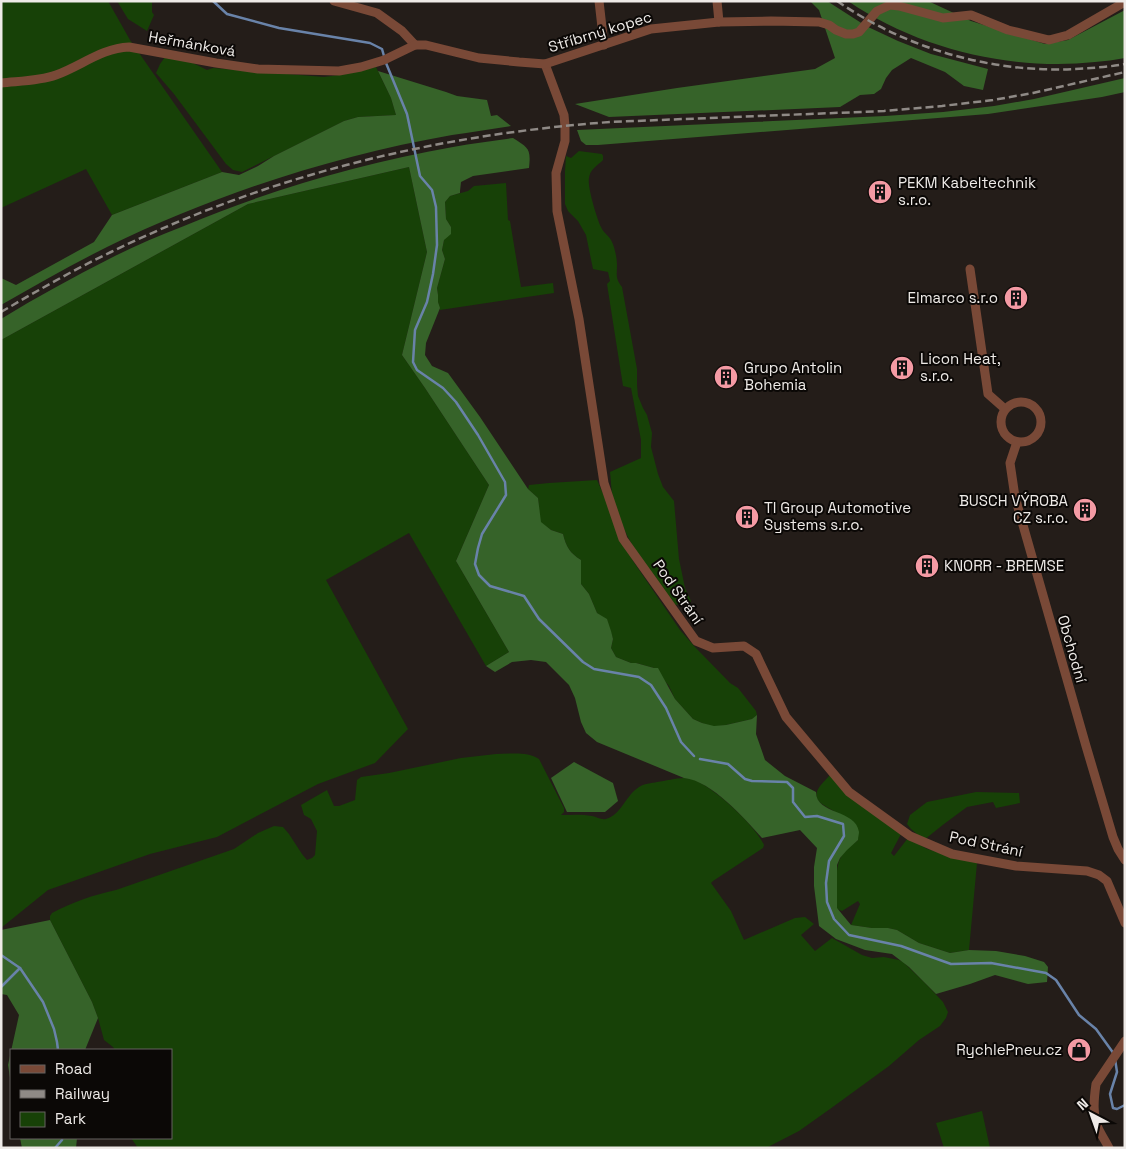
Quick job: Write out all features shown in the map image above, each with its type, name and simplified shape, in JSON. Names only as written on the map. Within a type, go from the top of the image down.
[{"type":"street","points":[[334,1],[377,13],[402,31],[415,45]]},
{"type":"street","points":[[599,1],[604,45]]},
{"type":"street","points":[[717,1],[719,22]]},
{"type":"street","name":"Stříbrný kopec","points":[[415,45],[426,45],[479,58],[545,64],[650,29],[719,22],[819,22],[846,34],[853,34],[859,32],[877,11],[890,5],[943,18],[971,15],[1008,30],[1049,40],[1068,35],[1125,2]]},
{"type":"street","name":"Heřmánková","points":[[1,83],[53,76],[103,52],[118,47],[134,47],[258,69],[339,71],[384,60],[415,45]]},
{"type":"street","name":"Pod Strání","points":[[545,64],[564,115],[565,126],[566,141],[556,173],[557,211],[579,319],[604,483],[623,539],[696,641],[713,648],[744,646],[756,654],[786,717],[849,792],[910,836],[952,854],[1016,866],[1087,871],[1099,875],[1107,881],[1125,923]]},
{"type":"street","points":[[970,269],[988,394],[1005,409]]},
{"type":"street","points":[[1025,402],[1038,410],[1042,424],[1034,438],[1026,442],[1017,442],[1005,434],[1001,418],[1005,409],[1011,404],[1025,402]]},
{"type":"street","name":"Obchodní","points":[[1017,442],[1010,463],[1015,497],[1113,837],[1125,860]]},
{"type":"street","points":[[1110,1148],[1098,1128],[1094,1115],[1096,1084],[1125,1041]]},
{"type":"green space","points":[[1,1],[108,1],[130,40],[222,172],[112,215],[86,169],[1,208]]},
{"type":"green space","points":[[117,1],[152,1],[152,12],[154,15],[147,31],[128,19]]},
{"type":"green space","points":[[810,1],[827,1],[866,26],[931,54],[988,69],[983,90],[964,86],[945,72],[911,58],[892,70],[881,89],[874,94],[860,95],[840,107],[609,117],[575,104],[815,69],[835,58],[819,10]]},
{"type":"green space","points":[[848,1],[928,1],[971,21],[1045,44],[1068,40],[1125,10],[1125,58],[1063,64],[1031,63],[966,53],[904,32],[875,18]]},
{"type":"green space","points":[[165,57],[193,63],[207,70],[213,68],[324,77],[376,67],[391,98],[396,115],[358,117],[344,121],[242,172],[233,170],[226,164],[156,73]]},
{"type":"green space","points":[[378,71],[457,96],[487,100],[491,116],[497,115],[511,126],[452,135],[363,154],[276,179],[233,194],[190,210],[107,247],[1,305],[1,278],[16,285],[94,242],[112,215],[222,172],[239,175],[344,121],[358,117],[396,115],[391,98]]},
{"type":"green space","points":[[1125,78],[1125,92],[988,114],[598,145],[586,145],[581,141],[577,130],[943,112],[1034,99]]},
{"type":"green space","points":[[513,138],[523,144],[528,150],[530,157],[529,168],[473,176],[461,182],[460,193],[450,196],[445,202],[446,219],[451,227],[451,234],[444,240],[442,250],[445,259],[437,288],[440,308],[426,343],[425,355],[432,366],[448,373],[528,489],[538,498],[541,522],[551,530],[563,534],[569,549],[581,560],[581,584],[589,594],[597,613],[607,619],[613,639],[611,648],[616,657],[631,663],[658,668],[675,699],[693,719],[702,723],[714,726],[726,725],[752,719],[757,715],[756,734],[765,760],[785,776],[816,792],[822,805],[851,819],[859,832],[858,840],[840,858],[837,865],[837,908],[851,925],[897,930],[919,943],[950,953],[969,950],[996,951],[1025,956],[1044,962],[1048,967],[1047,982],[1028,984],[995,975],[936,994],[909,967],[892,954],[865,950],[836,939],[819,926],[814,886],[817,848],[800,830],[762,838],[727,802],[705,786],[597,742],[586,733],[569,685],[546,662],[531,660],[512,662],[495,672],[486,666],[509,652],[456,561],[489,485],[402,355],[427,252],[409,167],[248,204],[1,340],[1,319],[28,303],[129,249],[216,213],[283,189],[384,161],[468,144]]},
{"type":"green space","points":[[579,151],[602,154],[603,156],[603,160],[591,172],[589,188],[599,223],[611,240],[615,250],[617,276],[622,287],[637,369],[638,396],[647,415],[652,433],[651,447],[658,474],[663,487],[674,501],[679,559],[690,603],[674,605],[630,542],[613,498],[610,472],[641,458],[641,440],[631,388],[623,386],[607,284],[610,281],[608,272],[593,269],[586,235],[565,204],[566,156],[571,158]]},
{"type":"green space","points":[[409,167],[427,252],[402,355],[489,485],[456,561],[509,652],[486,666],[409,533],[326,580],[408,729],[375,763],[318,784],[217,837],[150,854],[48,890],[1,928],[1,340],[248,204]]},
{"type":"green space","points":[[506,183],[508,220],[510,221],[521,287],[553,283],[554,293],[440,310],[437,288],[445,259],[442,250],[444,240],[451,227],[446,219],[445,202],[450,196],[468,191],[474,186]]},
{"type":"green space","points":[[597,480],[633,561],[680,630],[730,683],[738,688],[756,711],[757,715],[752,719],[714,727],[693,719],[675,699],[669,686],[654,668],[631,663],[616,657],[611,648],[613,639],[607,620],[597,613],[589,594],[581,584],[581,560],[569,549],[563,534],[551,530],[540,522],[538,498],[528,489],[529,485]]},
{"type":"green space","points":[[513,753],[534,756],[539,759],[564,808],[564,812],[561,815],[584,815],[606,819],[616,813],[630,795],[643,785],[683,778],[700,782],[721,797],[743,817],[764,845],[763,848],[711,883],[731,911],[744,940],[795,918],[805,917],[814,924],[801,935],[815,951],[832,938],[862,955],[872,958],[884,957],[903,962],[943,1002],[948,1012],[946,1018],[940,1026],[830,1109],[799,1131],[766,1148],[138,1148],[132,1139],[172,1139],[172,1049],[114,1049],[104,1040],[92,1002],[50,920],[52,913],[83,899],[116,890],[234,849],[258,833],[274,826],[283,827],[307,860],[315,855],[317,831],[311,819],[304,815],[301,805],[327,790],[334,806],[339,806],[355,800],[357,780],[361,777],[461,758]]},
{"type":"green space","points":[[574,762],[613,783],[618,801],[605,812],[567,812],[551,778]]},
{"type":"green space","points":[[830,775],[901,834],[891,853],[894,856],[908,838],[927,849],[977,863],[969,950],[950,953],[919,943],[897,930],[851,925],[860,904],[858,901],[842,911],[837,909],[837,868],[844,852],[858,840],[841,817],[818,800],[818,789]]},
{"type":"green space","points":[[976,792],[1019,793],[1020,803],[996,808],[993,802],[967,807],[924,840],[907,824],[910,815],[927,802]]},
{"type":"green space","points":[[50,920],[92,1002],[98,1018],[85,1049],[11,1049],[19,1015],[7,995],[1,994],[1,930]]},
{"type":"green space","points":[[10,1056],[10,1078],[8,1065]]},
{"type":"green space","points":[[982,1111],[990,1148],[944,1148],[936,1123]]},
{"type":"green space","points":[[20,1139],[77,1139],[76,1148],[22,1148]]},
{"type":"waterway","points":[[213,1],[227,14],[279,28],[370,43],[382,49],[384,56]]},
{"type":"waterway","points":[[386,63],[407,114],[420,176],[432,190],[436,207],[437,245],[433,274],[427,302],[415,330],[413,362],[417,370],[443,388],[456,402],[478,435],[505,482],[506,495],[482,534],[478,548],[475,564],[479,575],[490,586],[524,596],[539,619],[583,662],[594,669],[639,677],[651,685],[666,708],[681,742],[694,756]]},
{"type":"waterway","points":[[700,759],[728,764],[745,779],[752,781],[787,782],[793,788],[793,802],[805,817],[817,816],[843,824],[844,836],[829,861],[826,883],[827,902],[834,919],[849,935],[901,946],[951,964],[991,963],[1046,973],[1056,980],[1079,1015],[1096,1029],[1114,1054]]},
{"type":"waterway","points":[[1,955],[20,968],[43,1002],[54,1029],[58,1049]]},
{"type":"waterway","points":[[1,987],[20,968]]},
{"type":"waterway","points":[[1115,1059],[1117,1072],[1110,1094],[1113,1108],[1117,1109],[1125,1105]]},
{"type":"waterway","points":[[55,1148],[62,1139]]},
{"type":"railway","points":[[837,1],[864,18],[921,45],[981,62],[1012,67],[1044,69],[1075,69],[1125,64]]},
{"type":"railway","points":[[1,312],[69,273],[111,252],[231,201],[292,180],[354,163],[417,149],[480,137],[610,122],[884,111],[942,106],[1033,93],[1125,72]]},
{"type":"place","name":"PEKM Kabeltechnik s.r.o.","points":[[880,192]]},
{"type":"place","name":"Elmarco s.r.o","points":[[1016,298]]},
{"type":"place","name":"Licon Heat, s.r.o.","points":[[902,368]]},
{"type":"place","name":"Grupo Antolin Bohemia","points":[[726,377]]},
{"type":"place","name":"BUSCH VÝROBA CZ s.r.o.","points":[[1085,510]]},
{"type":"place","name":"TI Group Automotive Systems s.r.o.","points":[[747,517]]},
{"type":"place","name":"KNORR - BREMSE","points":[[927,566]]},
{"type":"place","name":"RychlePneu.cz","points":[[1079,1050]]}]
